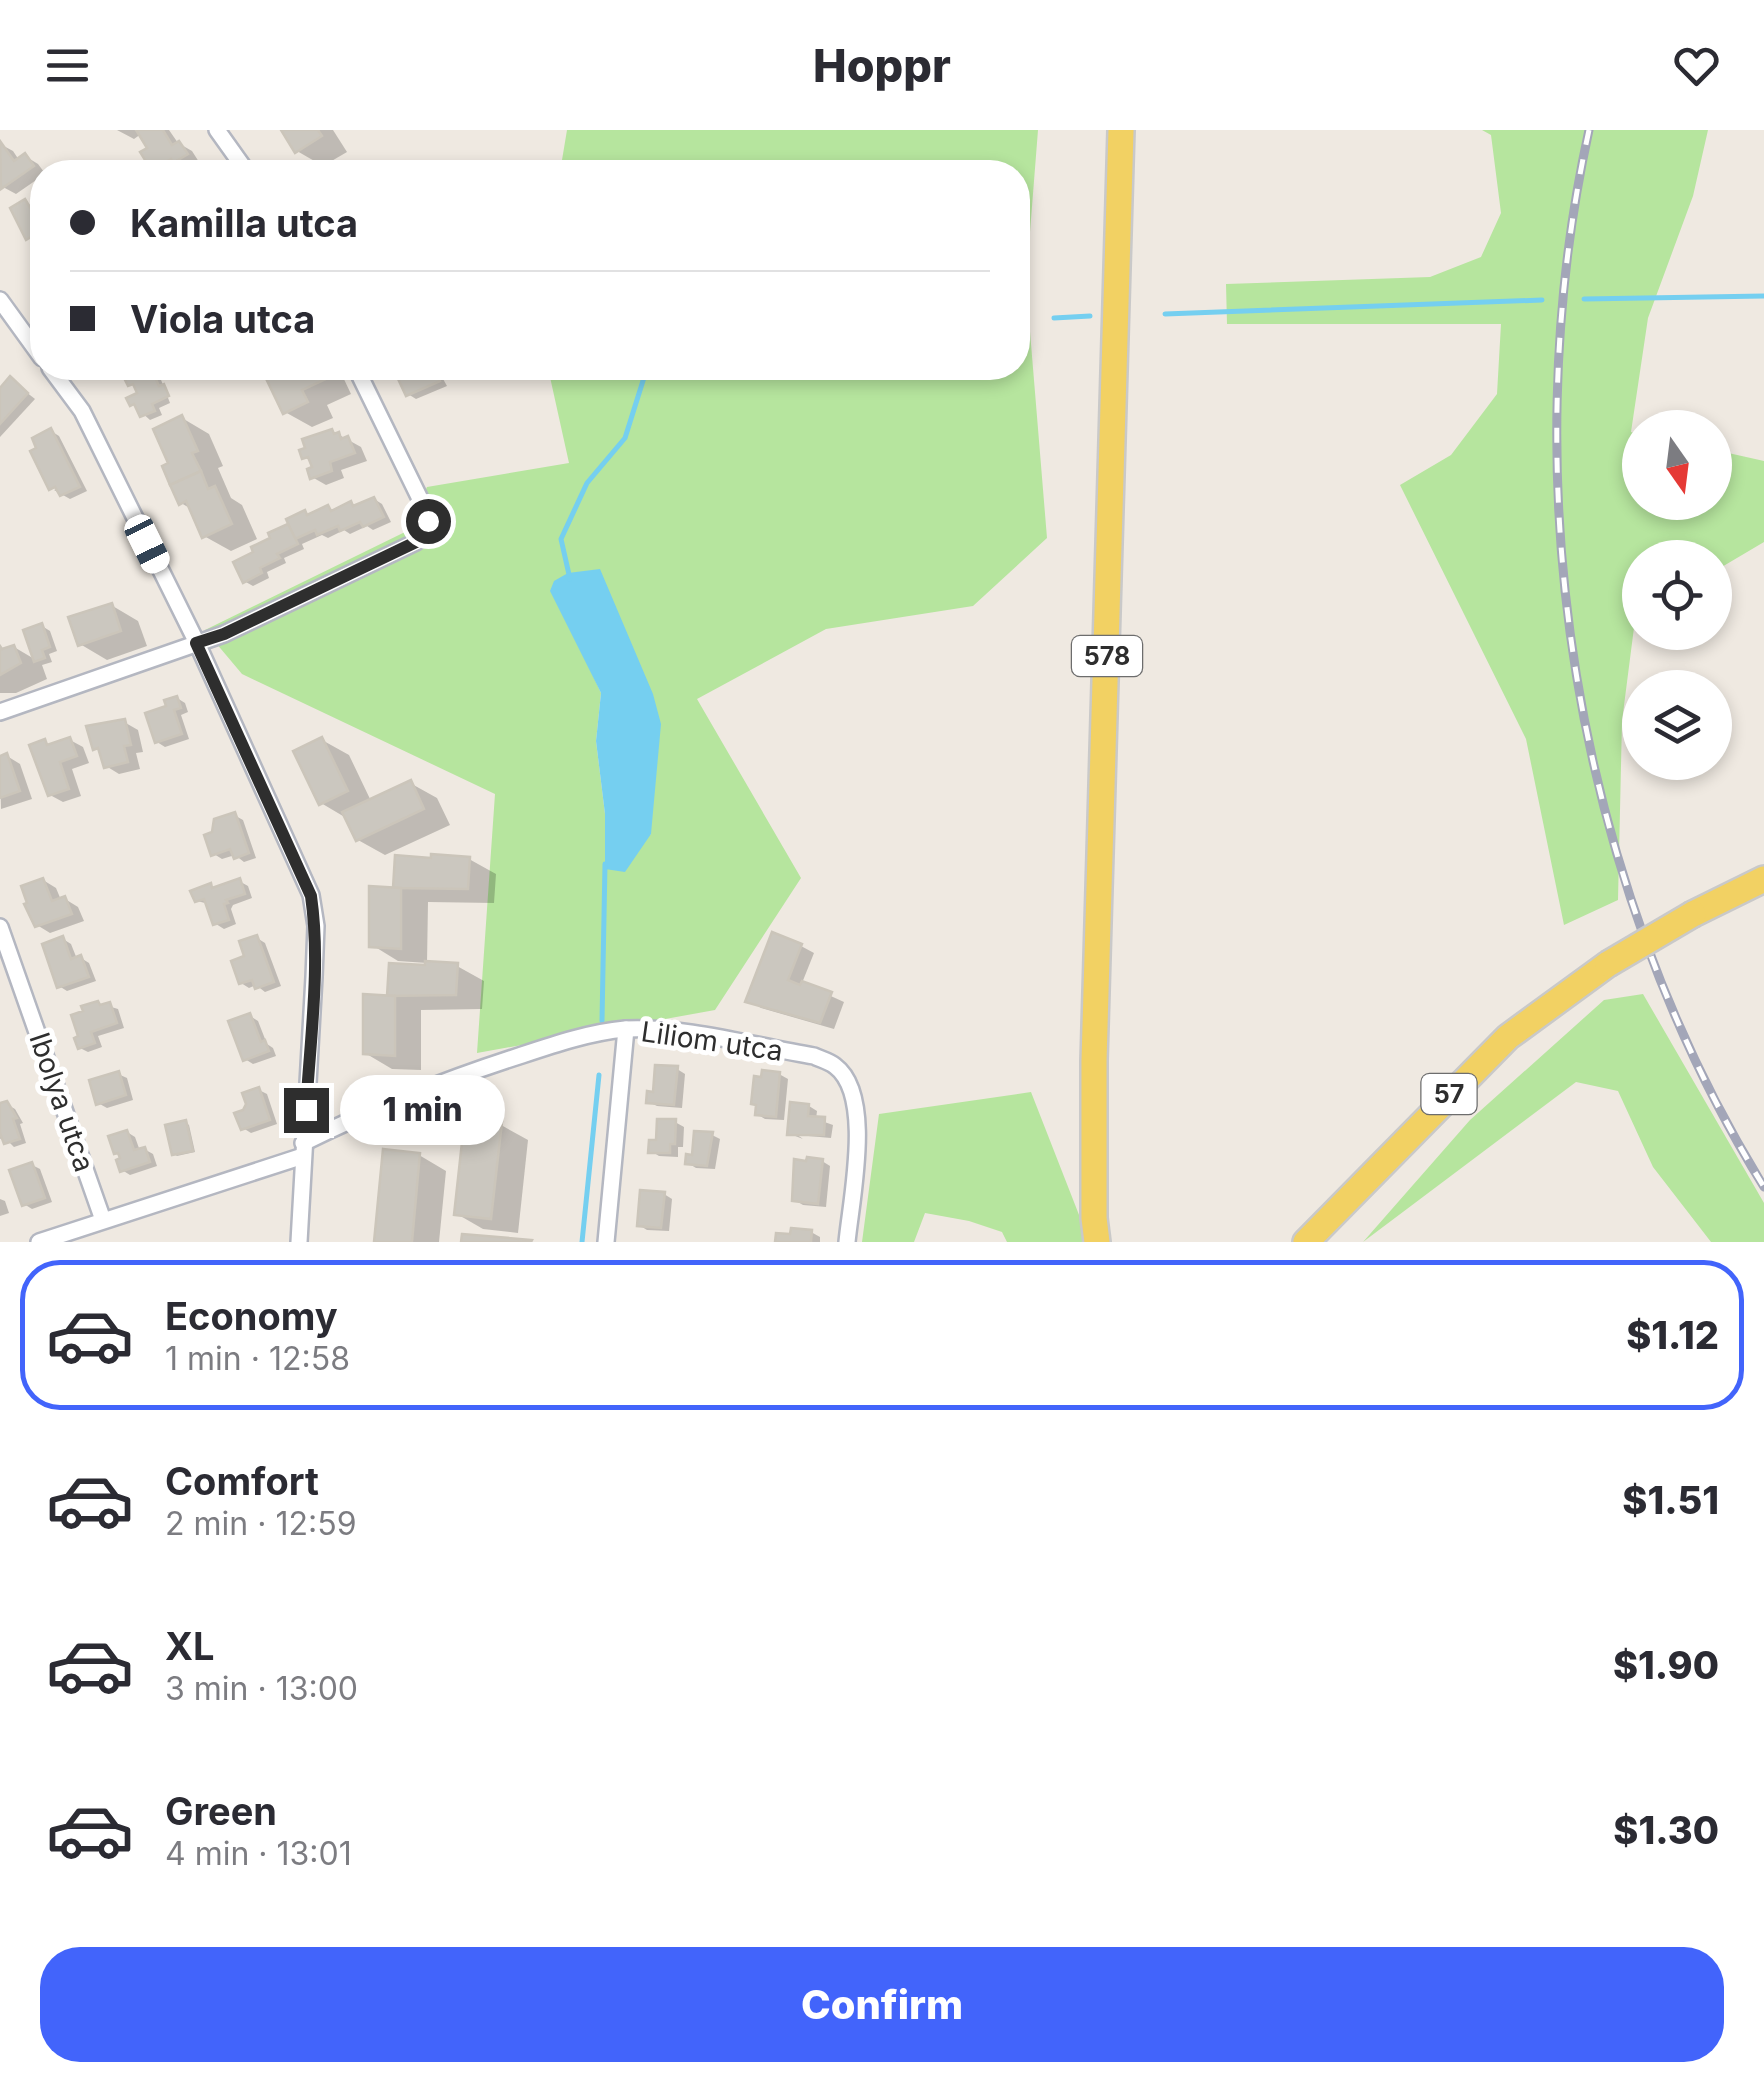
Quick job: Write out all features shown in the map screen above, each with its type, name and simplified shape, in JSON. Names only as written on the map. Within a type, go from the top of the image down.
[{"type":"main road","name":"578","points":[[1097,1242],[1094,1061],[1121,130]]},
{"type":"main road","name":"57","points":[[1306,1242],[1508,1037],[1608,964],[1692,914],[1764,880]]},
{"type":"main road","name":"578","points":[[1095,1183],[1115,1242]]},
{"type":"street","points":[[216,130],[238,160]]},
{"type":"street","points":[[0,300],[30,341]]},
{"type":"street","points":[[59,380],[82,411],[196,643],[311,896],[316,926],[299,1242]]},
{"type":"street","points":[[0,712],[224,634],[416,542],[428,521],[425,509],[362,380]]},
{"type":"street","name":"Ibolya utca","points":[[0,927],[104,1220]]},
{"type":"street","points":[[606,1242],[626,1030]]},
{"type":"street","name":"Liliom utca","points":[[40,1242],[303,1149],[351,1119],[477,1070],[567,1041],[626,1030],[666,1030],[814,1056],[834,1064],[851,1089],[858,1123],[848,1242]]},
{"type":"green space","points":[[567,130],[1038,130],[1030,232],[1030,160],[562,160]]},
{"type":"green space","points":[[1482,130],[1708,130],[1693,196],[1648,318],[1634,410],[1622,410],[1622,520],[1732,520],[1732,454],[1764,461],[1764,542],[1732,561],[1732,540],[1622,540],[1622,650],[1631,650],[1629,670],[1622,670],[1618,900],[1564,925],[1526,739],[1400,485],[1451,455],[1497,394],[1501,324],[1227,324],[1226,284],[1430,277],[1481,257],[1501,213],[1491,135]]},
{"type":"green space","points":[[1030,332],[1047,538],[973,606],[826,629],[697,699],[801,878],[715,1010],[477,1053],[495,794],[242,674],[205,630],[405,532],[427,487],[569,463],[551,380],[1030,380]],"holes":[[[568,573],[651,834],[605,869],[605,814],[596,741],[601,693],[579,645]]]},
{"type":"green space","points":[[1643,994],[1764,1203],[1764,1242],[1711,1242],[1653,1167],[1618,1091],[1576,1082],[1363,1242],[1470,1120],[1604,1000]]},
{"type":"green space","points":[[1031,1092],[1081,1220],[1084,1242],[1007,1242],[1002,1232],[925,1213],[914,1242],[862,1242],[879,1114]]},
{"type":"water","points":[[600,569],[653,694],[661,724],[651,834],[625,872],[605,869],[605,814],[596,741],[601,693],[550,591],[554,581],[568,573]]},
{"type":"building","points":[[136,130],[163,130],[172,145],[179,141],[188,154],[178,160],[145,160],[140,152],[147,148]]},
{"type":"building","points":[[281,130],[318,130],[322,136],[295,153]]},
{"type":"building","points":[[0,141],[14,161],[25,153],[30,160],[30,169],[1,189]]},
{"type":"building","points":[[25,199],[30,207],[30,238],[26,240],[10,208]]},
{"type":"building","points":[[10,376],[28,393],[0,424],[0,388]]},
{"type":"building","points":[[125,380],[156,380],[159,386],[164,384],[169,396],[152,404],[155,411],[140,417],[126,398],[137,393],[133,384],[128,386]]},
{"type":"building","points":[[267,380],[324,380],[302,390],[308,402],[283,414]]},
{"type":"building","points":[[399,380],[440,381],[406,396]]},
{"type":"building","points":[[182,415],[198,451],[192,453],[201,471],[170,485],[162,466],[168,463],[153,429]]},
{"type":"building","points":[[51,428],[80,487],[60,496],[55,487],[49,490],[30,451],[36,448],[32,438]]},
{"type":"building","points":[[332,429],[334,434],[339,432],[341,439],[348,436],[355,453],[330,462],[332,471],[310,479],[307,469],[312,467],[308,457],[302,459],[299,450],[305,448],[302,439]]},
{"type":"building","points":[[201,471],[208,489],[215,486],[232,524],[202,538],[186,501],[179,505],[170,485]]},
{"type":"building","points":[[374,497],[384,517],[363,527],[360,522],[340,531],[338,526],[317,535],[315,530],[295,539],[286,519],[305,510],[307,515],[328,505],[331,511],[351,501],[353,506]]},
{"type":"building","points":[[288,524],[298,544],[277,554],[280,558],[243,583],[233,562],[270,538],[268,533]]},
{"type":"building","points":[[112,603],[121,631],[78,646],[68,617]]},
{"type":"building","points":[[42,623],[50,647],[42,650],[45,658],[34,662],[23,630]]},
{"type":"building","points":[[14,645],[21,663],[0,675],[0,646],[2,649]]},
{"type":"building","points":[[177,696],[181,708],[174,710],[182,734],[155,743],[145,713],[166,706],[164,700]]},
{"type":"building","points":[[125,719],[131,745],[124,746],[128,762],[104,768],[98,748],[93,750],[86,726]]},
{"type":"building","points":[[70,737],[77,756],[60,762],[69,789],[48,796],[29,745],[45,739],[47,745]]},
{"type":"building","points":[[322,737],[348,791],[319,805],[293,751]]},
{"type":"building","points":[[7,753],[20,791],[0,798],[0,756]]},
{"type":"building","points":[[411,780],[424,809],[356,841],[342,812]]},
{"type":"building","points":[[235,812],[249,853],[234,859],[230,849],[211,856],[204,835],[212,832],[214,819]]},
{"type":"building","points":[[431,854],[470,857],[468,889],[393,888],[395,855],[431,858]]},
{"type":"building","points":[[43,878],[52,901],[65,896],[72,914],[35,927],[21,886]]},
{"type":"building","points":[[240,878],[245,894],[226,900],[229,920],[213,925],[204,899],[195,902],[190,891]]},
{"type":"building","points":[[369,886],[401,888],[401,949],[369,947]]},
{"type":"building","points":[[772,932],[802,944],[788,980],[832,992],[820,1023],[745,1002]]},
{"type":"building","points":[[257,935],[274,982],[255,989],[252,980],[239,984],[231,961],[244,956],[239,941]]},
{"type":"building","points":[[63,936],[71,959],[81,955],[89,977],[57,988],[42,944]]},
{"type":"building","points":[[425,961],[458,963],[456,995],[387,996],[389,963],[425,965]]},
{"type":"building","points":[[363,994],[395,996],[395,1056],[363,1054]]},
{"type":"building","points":[[98,1001],[100,1005],[110,1002],[117,1023],[91,1032],[95,1043],[78,1049],[71,1015],[83,1011],[81,1006]]},
{"type":"building","points":[[250,1013],[261,1042],[265,1040],[269,1051],[243,1061],[228,1021]]},
{"type":"building","points":[[655,1065],[678,1066],[674,1105],[646,1103],[647,1091],[653,1092]]},
{"type":"building","points":[[762,1070],[780,1072],[776,1117],[755,1115],[756,1105],[751,1104],[754,1076],[761,1077]]},
{"type":"building","points":[[119,1071],[126,1095],[96,1105],[89,1080]]},
{"type":"building","points":[[259,1087],[270,1120],[241,1130],[234,1113],[246,1104],[242,1093]]},
{"type":"building","points":[[7,1101],[17,1118],[13,1119],[20,1139],[4,1144],[0,1103]]},
{"type":"building","points":[[790,1102],[809,1104],[808,1116],[825,1117],[824,1135],[787,1135]]},
{"type":"building","points":[[470,1119],[502,1122],[491,1219],[454,1215],[464,1124]]},
{"type":"building","points":[[657,1119],[676,1119],[675,1144],[670,1144],[670,1153],[648,1153],[649,1140],[656,1140]]},
{"type":"building","points":[[186,1120],[193,1151],[172,1155],[165,1125]]},
{"type":"building","points":[[127,1130],[134,1150],[145,1147],[150,1162],[120,1172],[116,1160],[120,1158],[118,1153],[114,1154],[108,1136]]},
{"type":"building","points":[[694,1131],[713,1132],[707,1166],[685,1164],[686,1154],[692,1155]]},
{"type":"building","points":[[383,1149],[420,1153],[412,1242],[374,1242]]},
{"type":"building","points":[[807,1157],[823,1159],[818,1204],[792,1201],[794,1159],[806,1161]]},
{"type":"building","points":[[32,1162],[45,1198],[22,1206],[9,1170]]},
{"type":"building","points":[[640,1190],[665,1192],[661,1228],[637,1226]]},
{"type":"building","points":[[791,1228],[812,1230],[811,1242],[775,1242],[776,1233],[790,1234]]},
{"type":"building","points":[[462,1234],[532,1240],[461,1242]]},
{"type":"waterway","points":[[1584,299],[1764,296]]},
{"type":"waterway","points":[[1165,314],[1542,300]]},
{"type":"waterway","points":[[1054,318],[1090,316]]},
{"type":"waterway","points":[[570,579],[561,539],[587,483],[625,438],[643,380]]},
{"type":"waterway","points":[[602,1021],[605,864]]},
{"type":"waterway","points":[[582,1242],[599,1075]]},
{"type":"railway","points":[[1589,130],[1567,264],[1557,400],[1560,538],[1576,675],[1605,810],[1646,942],[1699,1068],[1764,1187]]},
{"type":"route","points":[[306,1110],[316,926],[311,896],[196,643],[224,634],[416,542],[428,521]]}]
